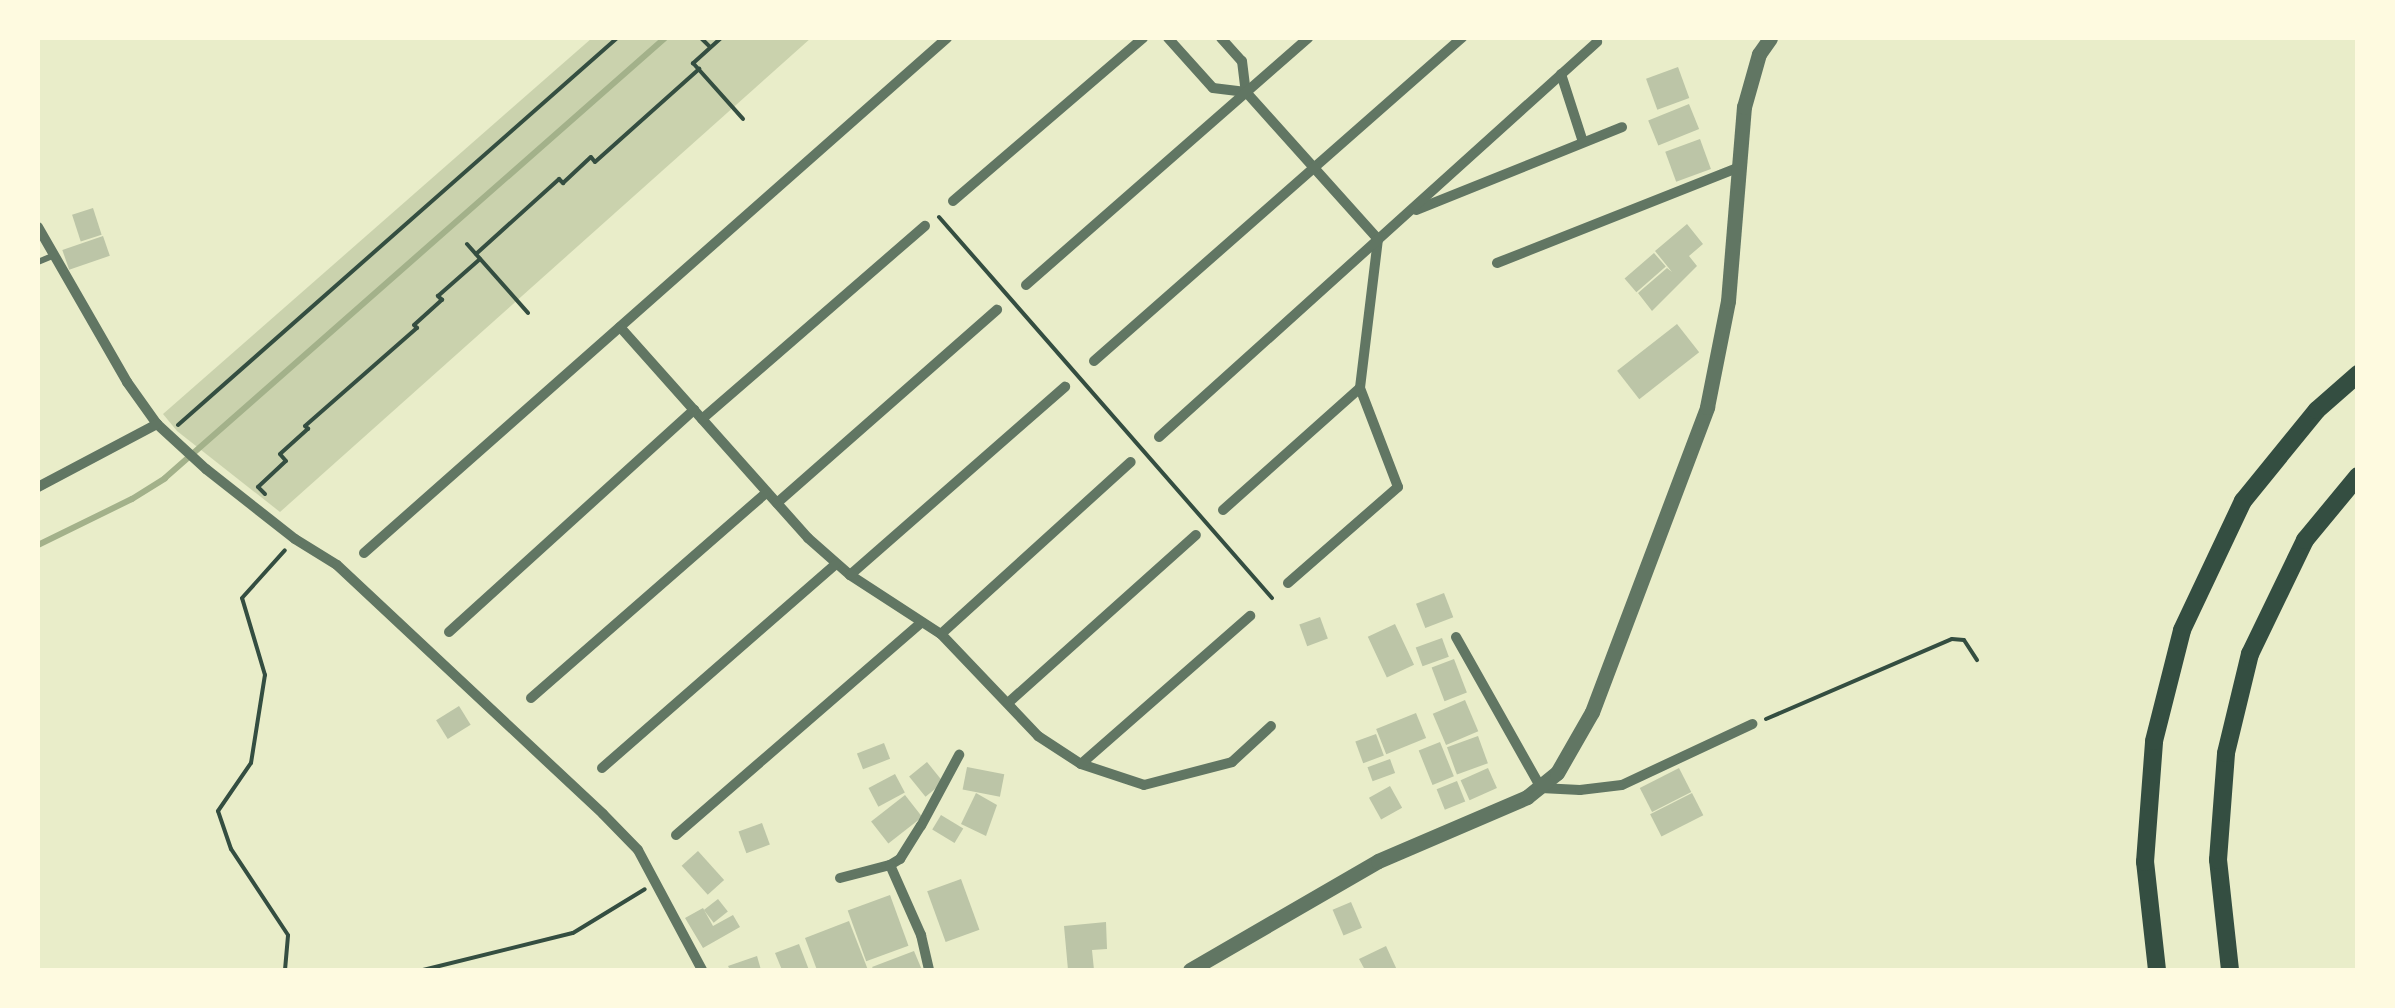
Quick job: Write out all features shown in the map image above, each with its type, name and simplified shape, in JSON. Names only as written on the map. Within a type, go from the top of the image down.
[{"type":"main road","points":[[2157,970],[2145,862],[2154,741],[2182,630],[2244,501],[2317,410],[2358,374]]},
{"type":"main road","points":[[2230,970],[2218,860],[2226,752],[2250,654],[2306,540],[2358,476]]},
{"type":"street","points":[[364,553],[947,38]]},
{"type":"street","points":[[954,201],[1143,38]]},
{"type":"street","points":[[1168,38],[1214,88],[1246,92]]},
{"type":"street","points":[[1221,38],[1242,61],[1246,92],[1378,239],[1360,388],[1398,488],[1288,584]]},
{"type":"street","points":[[1026,285],[1308,38]]},
{"type":"street","points":[[1094,362],[1462,38]]},
{"type":"street","points":[[1190,970],[1378,861],[1541,788],[1557,773],[1592,712],[1706,407],[1728,301],[1744,106],[1758,54],[1770,38]]},
{"type":"street","points":[[1160,436],[1597,42]]},
{"type":"street","points":[[1561,74],[1583,142]]},
{"type":"street","points":[[1405,214],[1622,127]]},
{"type":"street","points":[[1497,263],[1740,166]]},
{"type":"street","points":[[449,632],[698,415],[924,226]]},
{"type":"street","points":[[38,227],[127,382],[157,424],[206,469],[295,539],[337,565],[603,814],[638,850],[702,970]]},
{"type":"street","points":[[777,504],[998,310]]},
{"type":"street","points":[[620,328],[777,504],[836,564],[941,634],[1038,736],[1080,764],[1144,785],[1232,762],[1271,726]]},
{"type":"street","points":[[850,575],[1064,387]]},
{"type":"street","points":[[1224,510],[1360,388]]},
{"type":"street","points":[[38,487],[157,424]]},
{"type":"street","points":[[941,634],[1131,462]]},
{"type":"street","points":[[531,698],[767,492]]},
{"type":"street","points":[[1008,703],[1196,534]]},
{"type":"street","points":[[602,768],[836,564]]},
{"type":"street","points":[[1080,764],[1250,616]]},
{"type":"street","points":[[676,834],[922,622]]},
{"type":"street","points":[[1456,636],[1541,788]]},
{"type":"street","points":[[1541,788],[1580,790],[1622,785],[1752,724]]},
{"type":"street","points":[[840,878],[900,859],[958,755]]},
{"type":"street","points":[[890,865],[921,935],[929,970]]},
{"type":"lane","points":[[38,262],[52,256]]},
{"type":"path","points":[[178,425],[617,38]]},
{"type":"path","points":[[701,38],[710,48]]},
{"type":"path","points":[[721,38],[693,63],[744,119]]},
{"type":"path","points":[[266,496],[258,486],[286,462],[280,454],[416,328],[414,325],[442,300],[438,296],[478,256],[559,178],[563,183],[591,158],[596,162],[699,69]]},
{"type":"path","points":[[924,226],[954,201]]},
{"type":"path","points":[[938,215],[1272,598]]},
{"type":"path","points":[[468,244],[528,312]]},
{"type":"path","points":[[998,310],[1026,285]]},
{"type":"path","points":[[1064,387],[1094,362]]},
{"type":"path","points":[[1131,462],[1160,436]]},
{"type":"path","points":[[1196,534],[1224,510]]},
{"type":"path","points":[[285,970],[288,934],[231,849],[218,812],[252,763],[265,675],[242,598],[295,539]]},
{"type":"path","points":[[1250,616],[1288,584]]},
{"type":"path","points":[[1752,724],[1850,686],[1952,639],[1964,640],[1977,660]]},
{"type":"path","points":[[423,970],[573,933],[657,881]]},
{"type":"green space","points":[[592,38],[811,38],[280,512],[177,431],[163,414]]},
{"type":"building","points":[[1678,67],[1689,98],[1657,110],[1646,79]]},
{"type":"building","points":[[1689,104],[1699,129],[1658,146],[1648,120]]},
{"type":"building","points":[[1700,139],[1711,169],[1676,182],[1665,152]]},
{"type":"building","points":[[93,208],[102,235],[81,241],[72,215]]},
{"type":"building","points":[[1687,224],[1703,244],[1689,256],[1697,266],[1652,311],[1638,293],[1667,268],[1672,272],[1655,251]]},
{"type":"building","points":[[103,236],[110,256],[69,270],[62,250]]},
{"type":"building","points":[[1654,253],[1666,267],[1636,292],[1625,279]]},
{"type":"building","points":[[1677,324],[1699,352],[1639,399],[1617,371]]},
{"type":"building","points":[[1444,593],[1453,617],[1425,628],[1416,604]]},
{"type":"building","points":[[1320,617],[1328,639],[1307,646],[1299,625]]},
{"type":"building","points":[[1395,624],[1414,665],[1387,677],[1368,637]]},
{"type":"building","points":[[1442,638],[1449,657],[1423,666],[1416,648]]},
{"type":"building","points":[[1454,659],[1467,693],[1444,701],[1432,668]]},
{"type":"building","points":[[1465,700],[1478,731],[1446,745],[1433,714]]},
{"type":"building","points":[[459,706],[471,725],[448,739],[436,720]]},
{"type":"building","points":[[1416,713],[1426,738],[1386,754],[1376,729]]},
{"type":"building","points":[[1376,734],[1384,756],[1363,763],[1355,742]]},
{"type":"building","points":[[1478,736],[1488,763],[1457,775],[1447,747]]},
{"type":"building","points":[[1440,742],[1454,776],[1433,785],[1419,751]]},
{"type":"building","points":[[884,743],[890,759],[863,769],[857,753]]},
{"type":"building","points":[[1390,759],[1395,773],[1373,781],[1367,767]]},
{"type":"building","points":[[927,762],[943,782],[925,797],[909,776]]},
{"type":"building","points":[[967,767],[1004,774],[1000,797],[963,790]]},
{"type":"building","points":[[1488,768],[1497,788],[1470,800],[1461,780]]},
{"type":"building","points":[[1679,768],[1691,792],[1652,812],[1640,788]]},
{"type":"building","points":[[895,774],[905,793],[878,807],[869,788]]},
{"type":"building","points":[[1457,781],[1465,801],[1445,810],[1437,789]]},
{"type":"building","points":[[1390,786],[1402,808],[1381,820],[1369,798]]},
{"type":"building","points":[[976,793],[997,805],[986,836],[961,824]]},
{"type":"building","points":[[1692,793],[1703,815],[1661,837],[1650,814]]},
{"type":"building","points":[[905,795],[922,817],[888,844],[871,821]]},
{"type":"building","points":[[941,815],[963,828],[955,843],[932,830]]},
{"type":"building","points":[[762,823],[770,845],[746,853],[739,832]]},
{"type":"building","points":[[698,851],[724,880],[708,895],[682,866]]},
{"type":"building","points":[[961,879],[979,930],[946,942],[927,891]]},
{"type":"building","points":[[890,895],[908,946],[866,961],[848,910]]},
{"type":"building","points":[[718,899],[728,912],[714,923],[704,910]]},
{"type":"building","points":[[1351,902],[1362,928],[1344,936],[1333,910]]},
{"type":"building","points":[[703,908],[713,926],[733,915],[740,927],[703,948],[685,918]]},
{"type":"building","points":[[849,921],[868,970],[817,970],[805,938]]},
{"type":"building","points":[[1106,922],[1107,949],[1092,950],[1094,970],[1068,970],[1064,926]]},
{"type":"building","points":[[799,944],[809,970],[782,970],[775,953]]},
{"type":"building","points":[[1386,946],[1397,970],[1365,970],[1359,959]]},
{"type":"building","points":[[914,951],[922,970],[872,967]]},
{"type":"building","points":[[757,956],[761,970],[730,970],[728,966]]},
{"type":"waterway","points":[[38,545],[132,499],[165,478],[665,38]]}]
